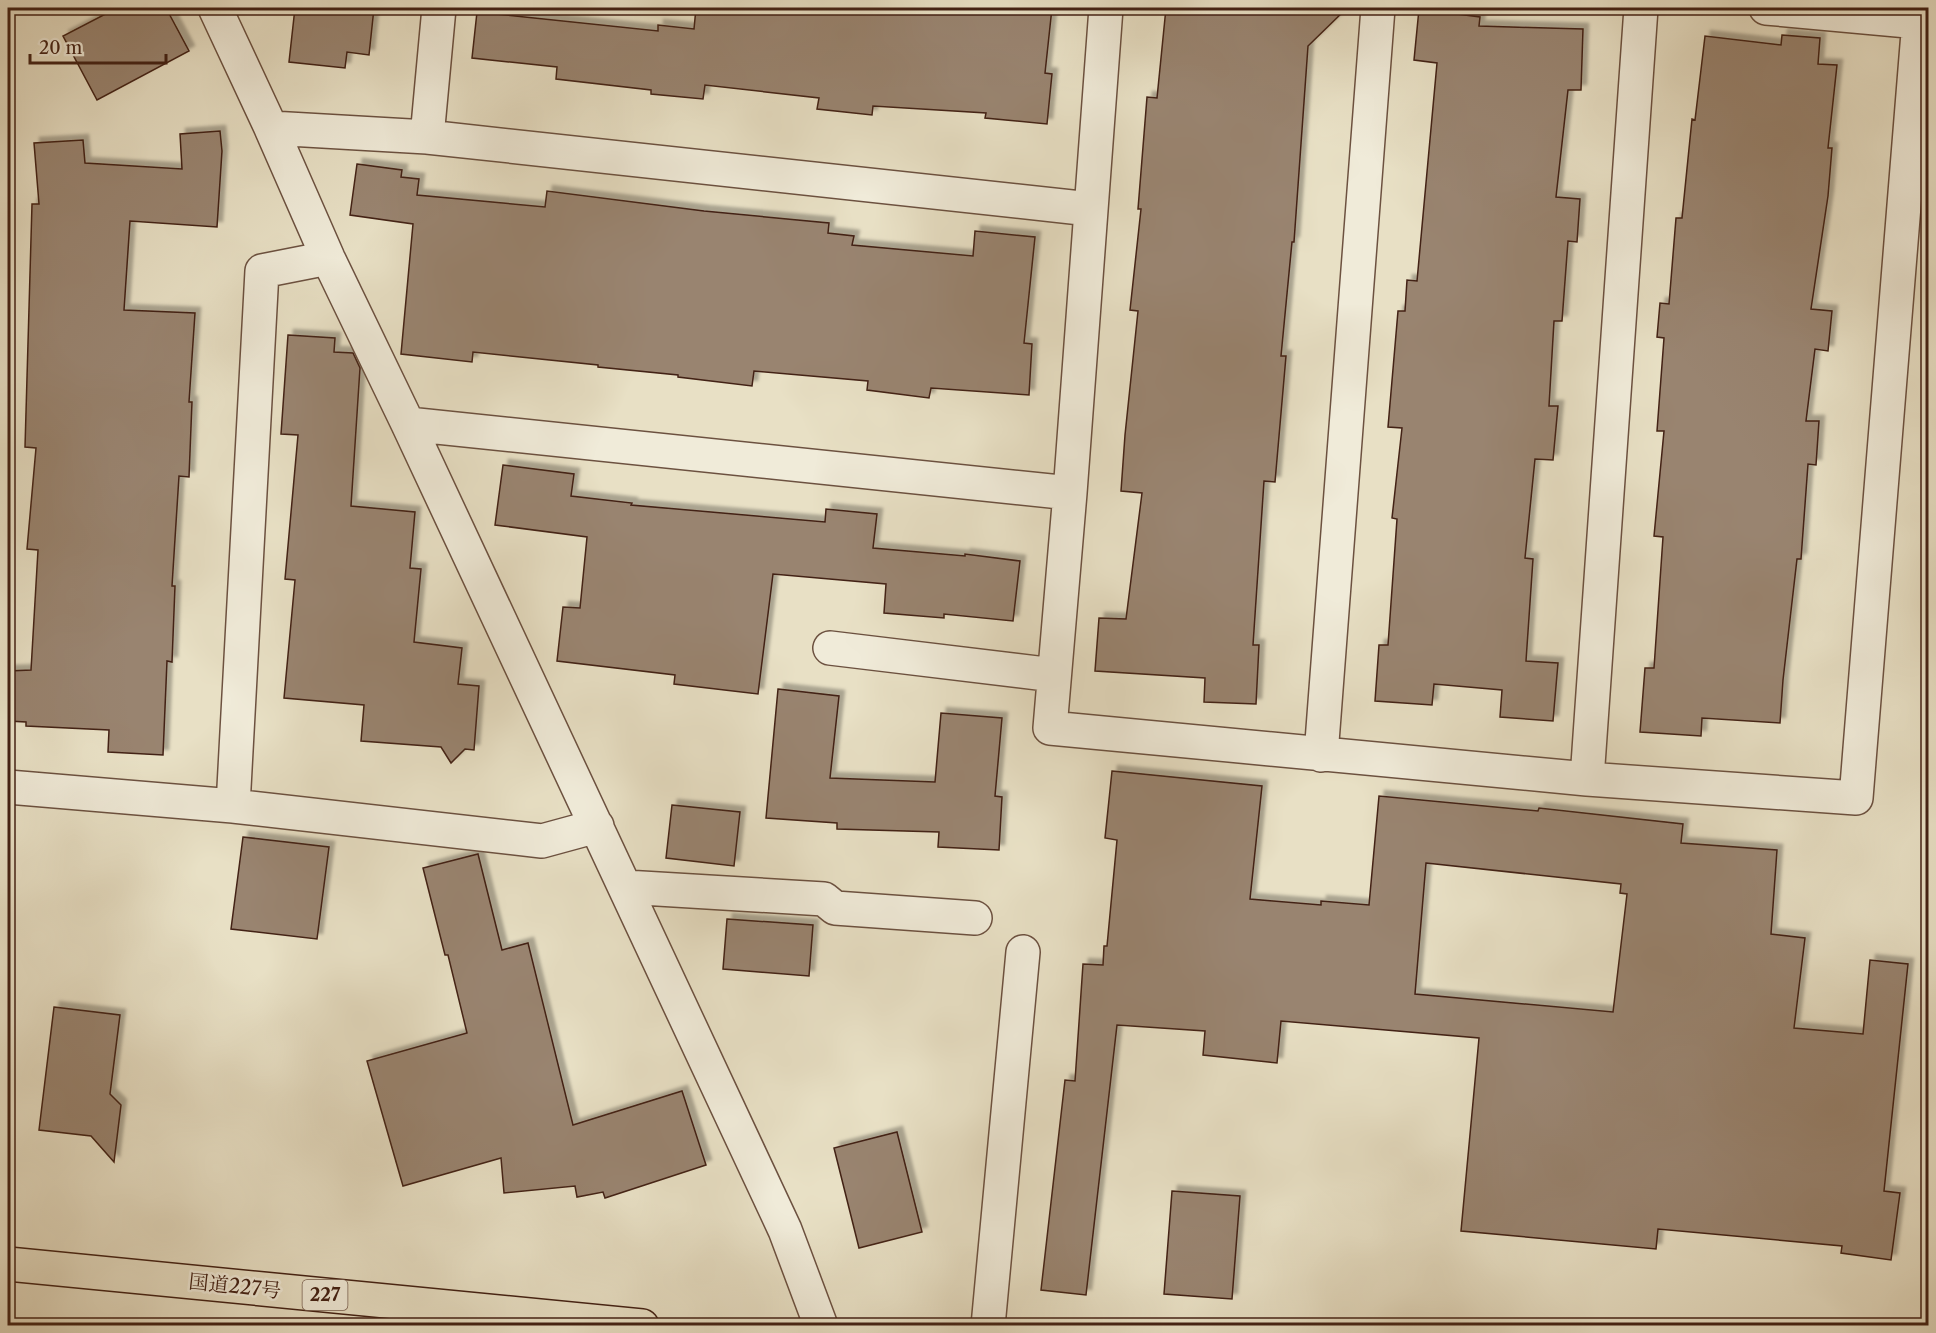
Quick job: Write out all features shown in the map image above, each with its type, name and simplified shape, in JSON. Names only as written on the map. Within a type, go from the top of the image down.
[{"type":"highway","name":"国道227号","points":[[8,1264],[642,1326]]},
{"type":"street","points":[[214,8],[271,128],[328,258],[785,1230],[821,1326]]},
{"type":"street","points":[[427,136],[439,8]]},
{"type":"street","points":[[1106,8],[1050,728],[1587,779],[1856,798],[1919,15],[1766,8]]},
{"type":"street","points":[[1321,755],[1378,8]]},
{"type":"street","points":[[1587,779],[1641,8]]},
{"type":"street","points":[[271,128],[427,136],[1090,208]]},
{"type":"street","points":[[233,806],[262,271],[328,258]]},
{"type":"street","points":[[408,424],[1070,493]]},
{"type":"street","points":[[830,648],[1054,675]]},
{"type":"street","points":[[8,787],[233,806],[542,841],[597,826]]},
{"type":"street","points":[[625,887],[824,899],[835,908],[975,918]]},
{"type":"street","points":[[988,1326],[1023,952]]},
{"type":"building","points":[[117,8],[166,8],[189,51],[97,100],[63,36]]},
{"type":"building","points":[[295,8],[374,8],[369,55],[347,52],[345,68],[289,62]]},
{"type":"building","points":[[696,8],[1052,8],[1045,73],[1052,74],[1047,124],[985,118],[986,113],[873,106],[872,115],[817,109],[819,98],[705,85],[703,99],[651,94],[651,90],[556,79],[557,67],[472,58],[477,12],[658,31],[658,25],[694,29]]},
{"type":"building","points":[[1166,8],[1226,8],[1225,11],[1285,12],[1289,8],[1347,8],[1308,46],[1294,242],[1292,242],[1281,356],[1286,356],[1275,482],[1264,481],[1253,645],[1259,645],[1256,704],[1204,702],[1205,678],[1095,671],[1099,618],[1126,619],[1142,493],[1121,491],[1138,311],[1130,310],[1141,209],[1138,209],[1147,97],[1157,98]]},
{"type":"building","points":[[1419,9],[1480,17],[1479,26],[1583,29],[1581,90],[1568,90],[1556,197],[1580,199],[1577,242],[1568,241],[1562,321],[1554,321],[1549,406],[1558,406],[1553,460],[1535,459],[1525,558],[1533,559],[1526,661],[1558,663],[1553,721],[1500,717],[1502,690],[1434,684],[1432,705],[1375,701],[1379,645],[1388,645],[1397,519],[1392,518],[1402,428],[1388,427],[1398,311],[1405,311],[1407,280],[1417,281],[1437,63],[1414,60]]},
{"type":"building","points":[[1782,35],[1820,38],[1818,64],[1837,65],[1828,148],[1832,148],[1828,196],[1811,309],[1832,311],[1828,351],[1815,349],[1806,421],[1819,421],[1816,465],[1808,464],[1801,559],[1797,559],[1780,723],[1702,718],[1701,736],[1640,732],[1645,668],[1654,668],[1663,537],[1654,536],[1664,431],[1657,431],[1664,338],[1657,337],[1660,303],[1669,304],[1676,218],[1682,218],[1692,119],[1695,120],[1705,36],[1781,45]]},
{"type":"building","points":[[220,131],[222,151],[217,227],[130,221],[124,310],[195,313],[189,402],[192,402],[189,477],[179,476],[172,586],[175,586],[172,662],[167,661],[163,755],[108,752],[109,730],[26,726],[26,722],[8,721],[8,671],[31,670],[38,550],[27,549],[36,448],[25,447],[32,204],[39,204],[34,143],[83,140],[85,163],[182,169],[180,134]]},
{"type":"building","points":[[357,164],[402,170],[401,177],[419,179],[417,195],[545,207],[547,191],[704,211],[829,223],[828,233],[854,236],[852,245],[973,256],[975,231],[1035,237],[1024,343],[1032,344],[1029,395],[931,388],[929,398],[867,390],[868,381],[754,371],[752,386],[678,377],[678,375],[598,367],[598,365],[473,352],[472,362],[401,354],[413,224],[350,215]]},
{"type":"building","points":[[288,335],[335,338],[334,352],[353,353],[360,368],[351,506],[415,512],[410,568],[421,569],[414,642],[462,648],[458,684],[479,686],[474,750],[465,749],[451,763],[441,747],[361,741],[364,705],[284,698],[295,580],[285,579],[298,435],[281,434]]},
{"type":"building","points":[[503,465],[574,474],[571,496],[632,503],[631,505],[825,522],[826,509],[877,514],[873,548],[965,556],[965,554],[1020,561],[1013,621],[944,614],[944,618],[884,613],[886,584],[773,574],[758,694],[674,684],[675,675],[557,661],[563,607],[580,608],[587,537],[495,525]]},
{"type":"building","points":[[778,689],[839,696],[830,778],[935,782],[941,713],[1002,718],[995,796],[1002,797],[999,850],[938,847],[939,832],[837,829],[837,823],[766,818]]},
{"type":"building","points":[[1112,771],[1262,786],[1250,899],[1321,905],[1321,901],[1369,905],[1379,796],[1538,811],[1539,808],[1683,824],[1681,843],[1777,850],[1771,934],[1805,938],[1794,1028],[1863,1034],[1870,960],[1908,964],[1884,1191],[1900,1193],[1891,1260],[1841,1253],[1842,1246],[1658,1229],[1656,1249],[1461,1231],[1479,1038],[1281,1021],[1277,1063],[1203,1055],[1205,1031],[1117,1025],[1086,1295],[1041,1290],[1065,1080],[1075,1081],[1083,964],[1103,965],[1104,946],[1107,946],[1117,840],[1105,838]],"holes":[[[1426,863],[1621,884],[1620,893],[1627,894],[1613,1012],[1415,994]]]},
{"type":"building","points":[[672,805],[740,812],[734,866],[666,858]]},
{"type":"building","points":[[243,837],[329,847],[317,939],[231,929]]},
{"type":"building","points":[[478,854],[502,950],[528,943],[573,1125],[682,1091],[706,1165],[605,1198],[603,1192],[577,1197],[575,1186],[504,1193],[501,1158],[403,1186],[367,1061],[467,1033],[423,868]]},
{"type":"building","points":[[727,919],[813,925],[809,976],[723,969]]},
{"type":"building","points":[[54,1007],[120,1015],[110,1094],[121,1105],[114,1162],[91,1136],[39,1130]]},
{"type":"building","points":[[897,1132],[922,1232],[859,1248],[834,1148]]},
{"type":"building","points":[[1172,1191],[1240,1196],[1232,1299],[1164,1294]]}]
